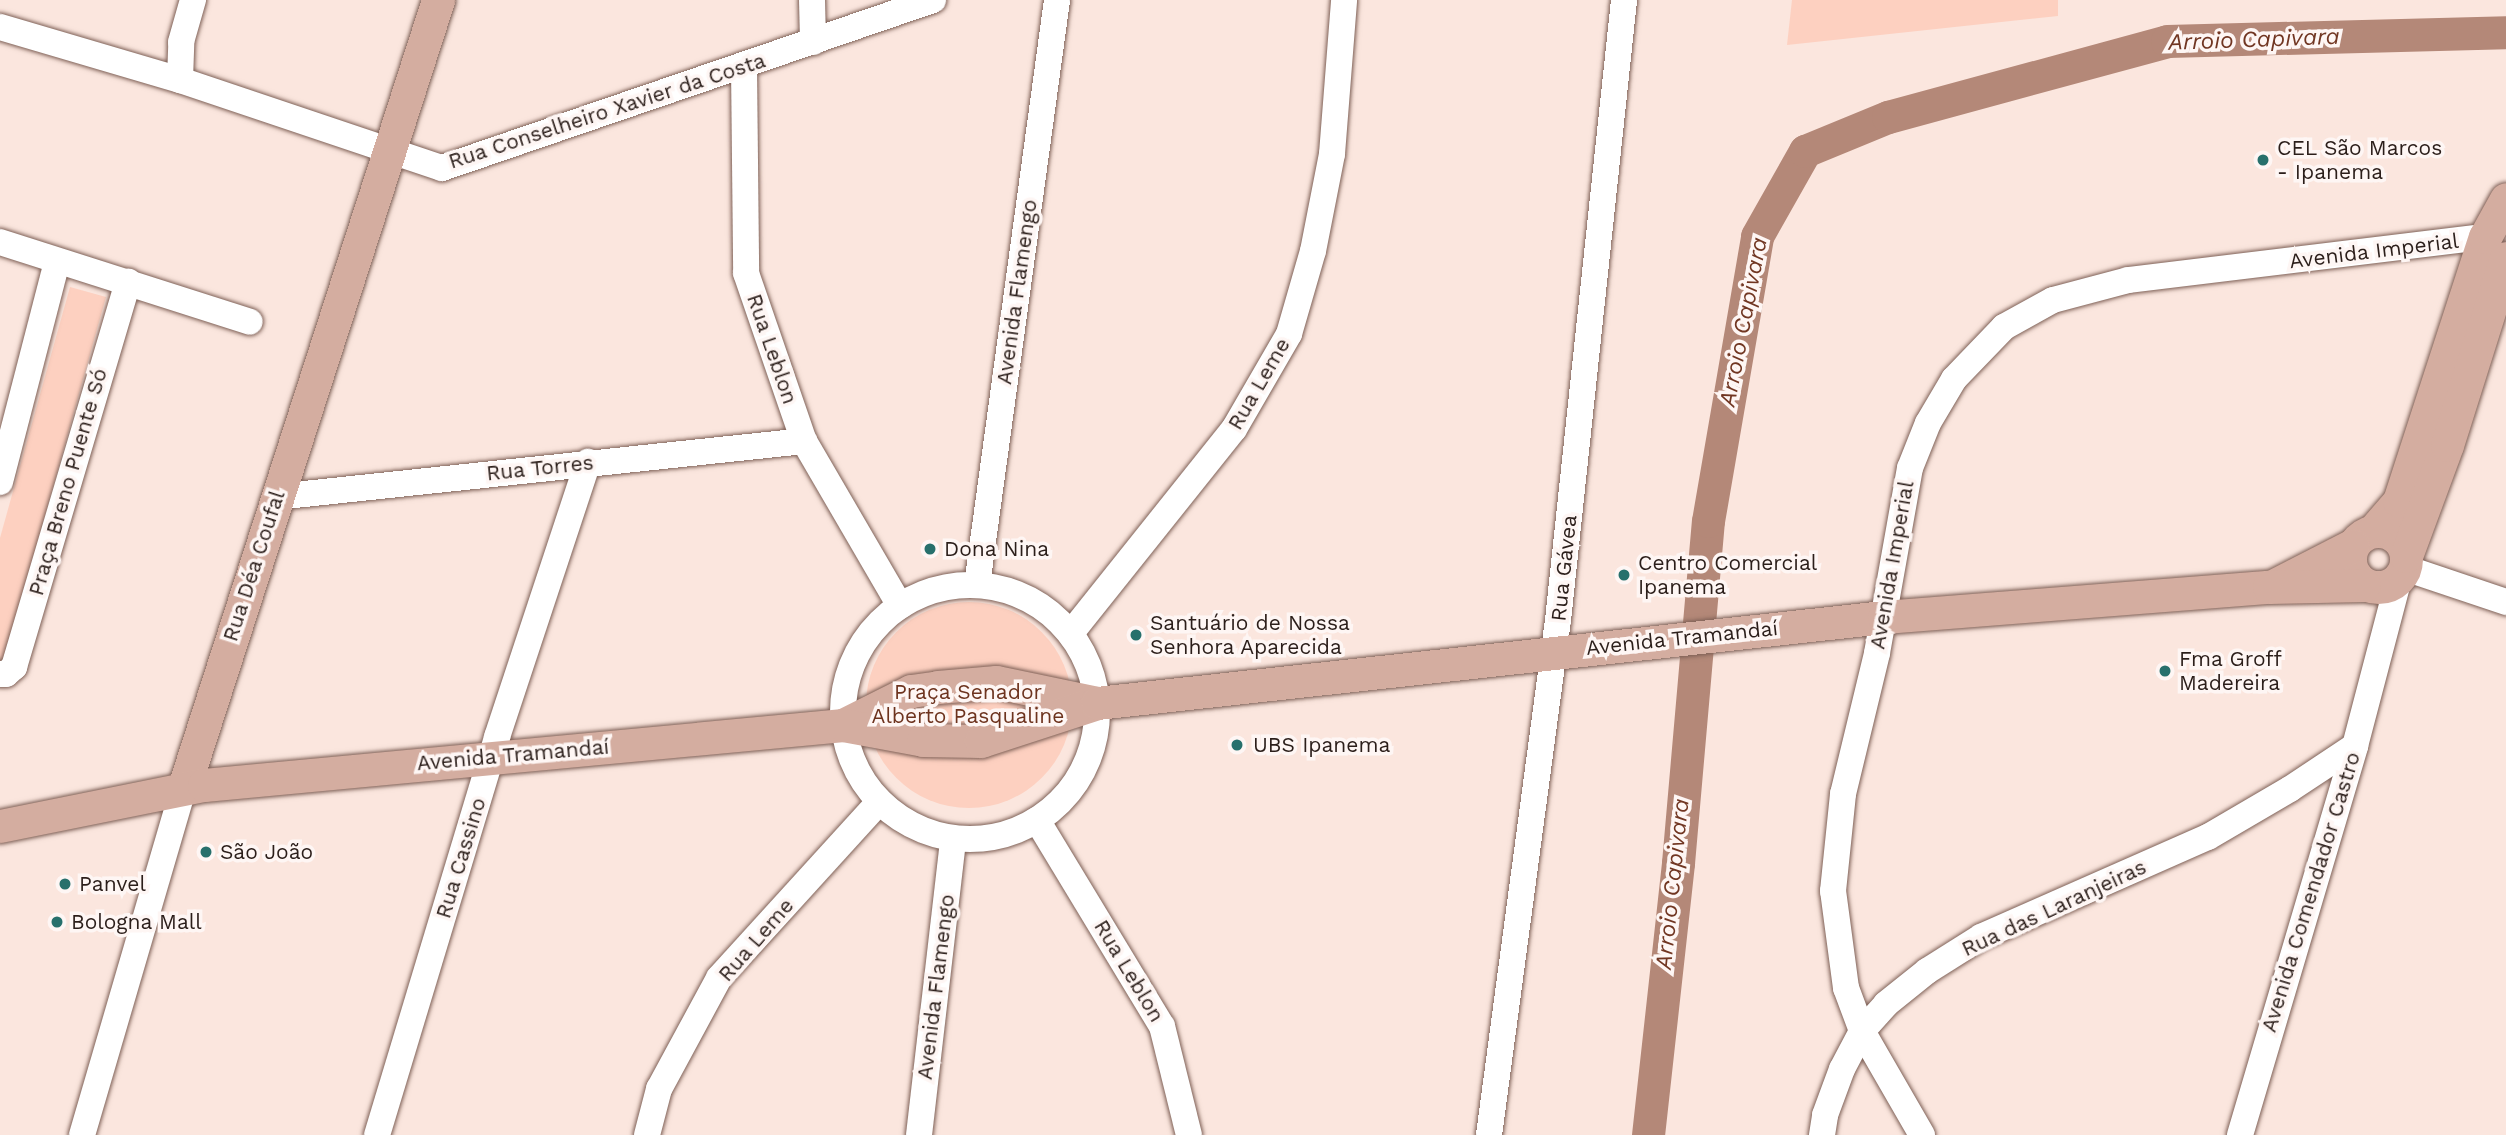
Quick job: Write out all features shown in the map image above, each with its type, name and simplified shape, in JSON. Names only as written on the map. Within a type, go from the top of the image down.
[{"type":"main road","name":"Rua Déa Coufal","points":[[184,787],[438,0]]},
{"type":"main road","name":"Avenida Comendador Castro","points":[[2404,567],[2446,445],[2506,199]]},
{"type":"main road","name":"Avenida Comendador Castro","points":[[2363,538],[2399,501],[2496,248]]},
{"type":"main road","points":[[2395,536],[2404,567],[2384,587],[2366,585],[2350,568],[2363,538],[2395,536]]},
{"type":"main road","name":"Avenida Tramandaí","points":[[2269,587],[2363,538]]},
{"type":"main road","name":"Avenida Tramandaí","points":[[0,826],[184,787],[843,725],[960,743],[982,741],[1097,703],[1884,617],[2269,587],[2366,585]]},
{"type":"main road","name":"Avenida Tramandaí","points":[[843,725],[897,697],[938,687],[996,682],[1097,703]]},
{"type":"main road","points":[[1041,722],[1050,714],[1054,704],[1044,690]]},
{"type":"main road","points":[[897,697],[891,707],[890,718],[894,730],[901,735]]},
{"type":"street","points":[[180,80],[181,42],[193,0]]},
{"type":"street","points":[[813,0],[813,42]]},
{"type":"street","name":"Avenida Flamengo","points":[[977,585],[1057,0]]},
{"type":"street","name":"Rua Leme","points":[[1071,633],[1234,429],[1289,334],[1313,251],[1332,153],[1344,0]]},
{"type":"street","name":"Rua Gávea","points":[[1489,1135],[1553,652],[1624,0]]},
{"type":"street","name":"Rua Conselheiro Xavier da Costa","points":[[0,27],[180,80],[442,168],[744,66],[921,2]]},
{"type":"street","name":"Rua Leblon","points":[[744,66],[746,273],[804,441],[900,606]]},
{"type":"street","points":[[0,242],[250,322]]},
{"type":"street","name":"Avenida Imperial","points":[[1922,1135],[1862,1031],[1846,988],[1833,891],[1843,794],[1884,617],[1900,513],[1910,468],[1928,423],[1954,379],[2004,327],[2053,300],[2128,280],[2496,248]]},
{"type":"street","points":[[0,482],[57,261]]},
{"type":"street","name":"Praça Breno Puente Só","points":[[0,674],[6,674],[14,667],[128,281]]},
{"type":"street","name":"Rua Torres","points":[[276,497],[804,441]]},
{"type":"street","name":"Rua Cassino","points":[[377,1135],[492,756],[588,463]]},
{"type":"street","points":[[2404,567],[2506,602]]},
{"type":"street","name":"Avenida Comendador Castro","points":[[2238,1134],[2355,746],[2404,567]]},
{"type":"street","points":[[977,585],[1012,592],[1044,607],[1071,633],[1089,666],[1097,703],[1095,737],[1084,769],[1064,798],[1037,820],[993,838],[953,839],[913,827],[879,802],[854,767],[843,725],[848,676],[871,632],[900,606],[937,589],[977,585]]},
{"type":"street","name":"Avenida Comendador Castro","points":[[2366,585],[2379,651]]},
{"type":"street","name":"Rua das Laranjeiras","points":[[1822,1135],[1825,1115],[1842,1069],[1862,1031],[1886,1004],[1927,971],[1981,937],[2208,837],[2291,789],[2355,746]]},
{"type":"street","name":"Rua Déa Coufal","points":[[82,1135],[184,787]]},
{"type":"street","name":"Rua Leme","points":[[646,1135],[659,1089],[719,978],[879,802]]},
{"type":"street","name":"Rua Leblon","points":[[1037,820],[1162,1026],[1189,1135]]},
{"type":"street","name":"Avenida Flamengo","points":[[919,1135],[953,839]]},
{"type":"green space","points":[[1792,0],[2058,0],[2058,16],[1787,45]]},
{"type":"green space","points":[[70,287],[106,297],[4,662],[0,661],[0,538]]},
{"type":"green space","name":"Praça Senador Alberto Pasqualine","points":[[969,602],[1009,610],[1042,632],[1064,665],[1072,705],[1064,745],[1042,778],[1009,800],[969,808],[929,800],[896,778],[874,745],[866,705],[874,665],[896,632],[929,610]]},
{"type":"waterway","name":"Arroio Capivara","points":[[1648,1135],[1678,863],[1708,521],[1757,236],[1805,151],[1888,117],[2167,41],[2506,32]]},
{"type":"place","name":"CEL São Marcos - Ipanema","points":[[2263,160]]},
{"type":"place","name":"Dona Nina","points":[[930,549]]},
{"type":"place","name":"Centro Comercial Ipanema","points":[[1624,575]]},
{"type":"place","name":"Santuário de Nossa Senhora Aparecida","points":[[1136,635]]},
{"type":"place","name":"Fma Groff Madereira","points":[[2165,671]]},
{"type":"place","name":"UBS Ipanema","points":[[1237,745]]},
{"type":"place","name":"São João","points":[[206,852]]},
{"type":"place","name":"Panvel","points":[[65,884]]},
{"type":"place","name":"Bologna Mall","points":[[57,922]]}]
